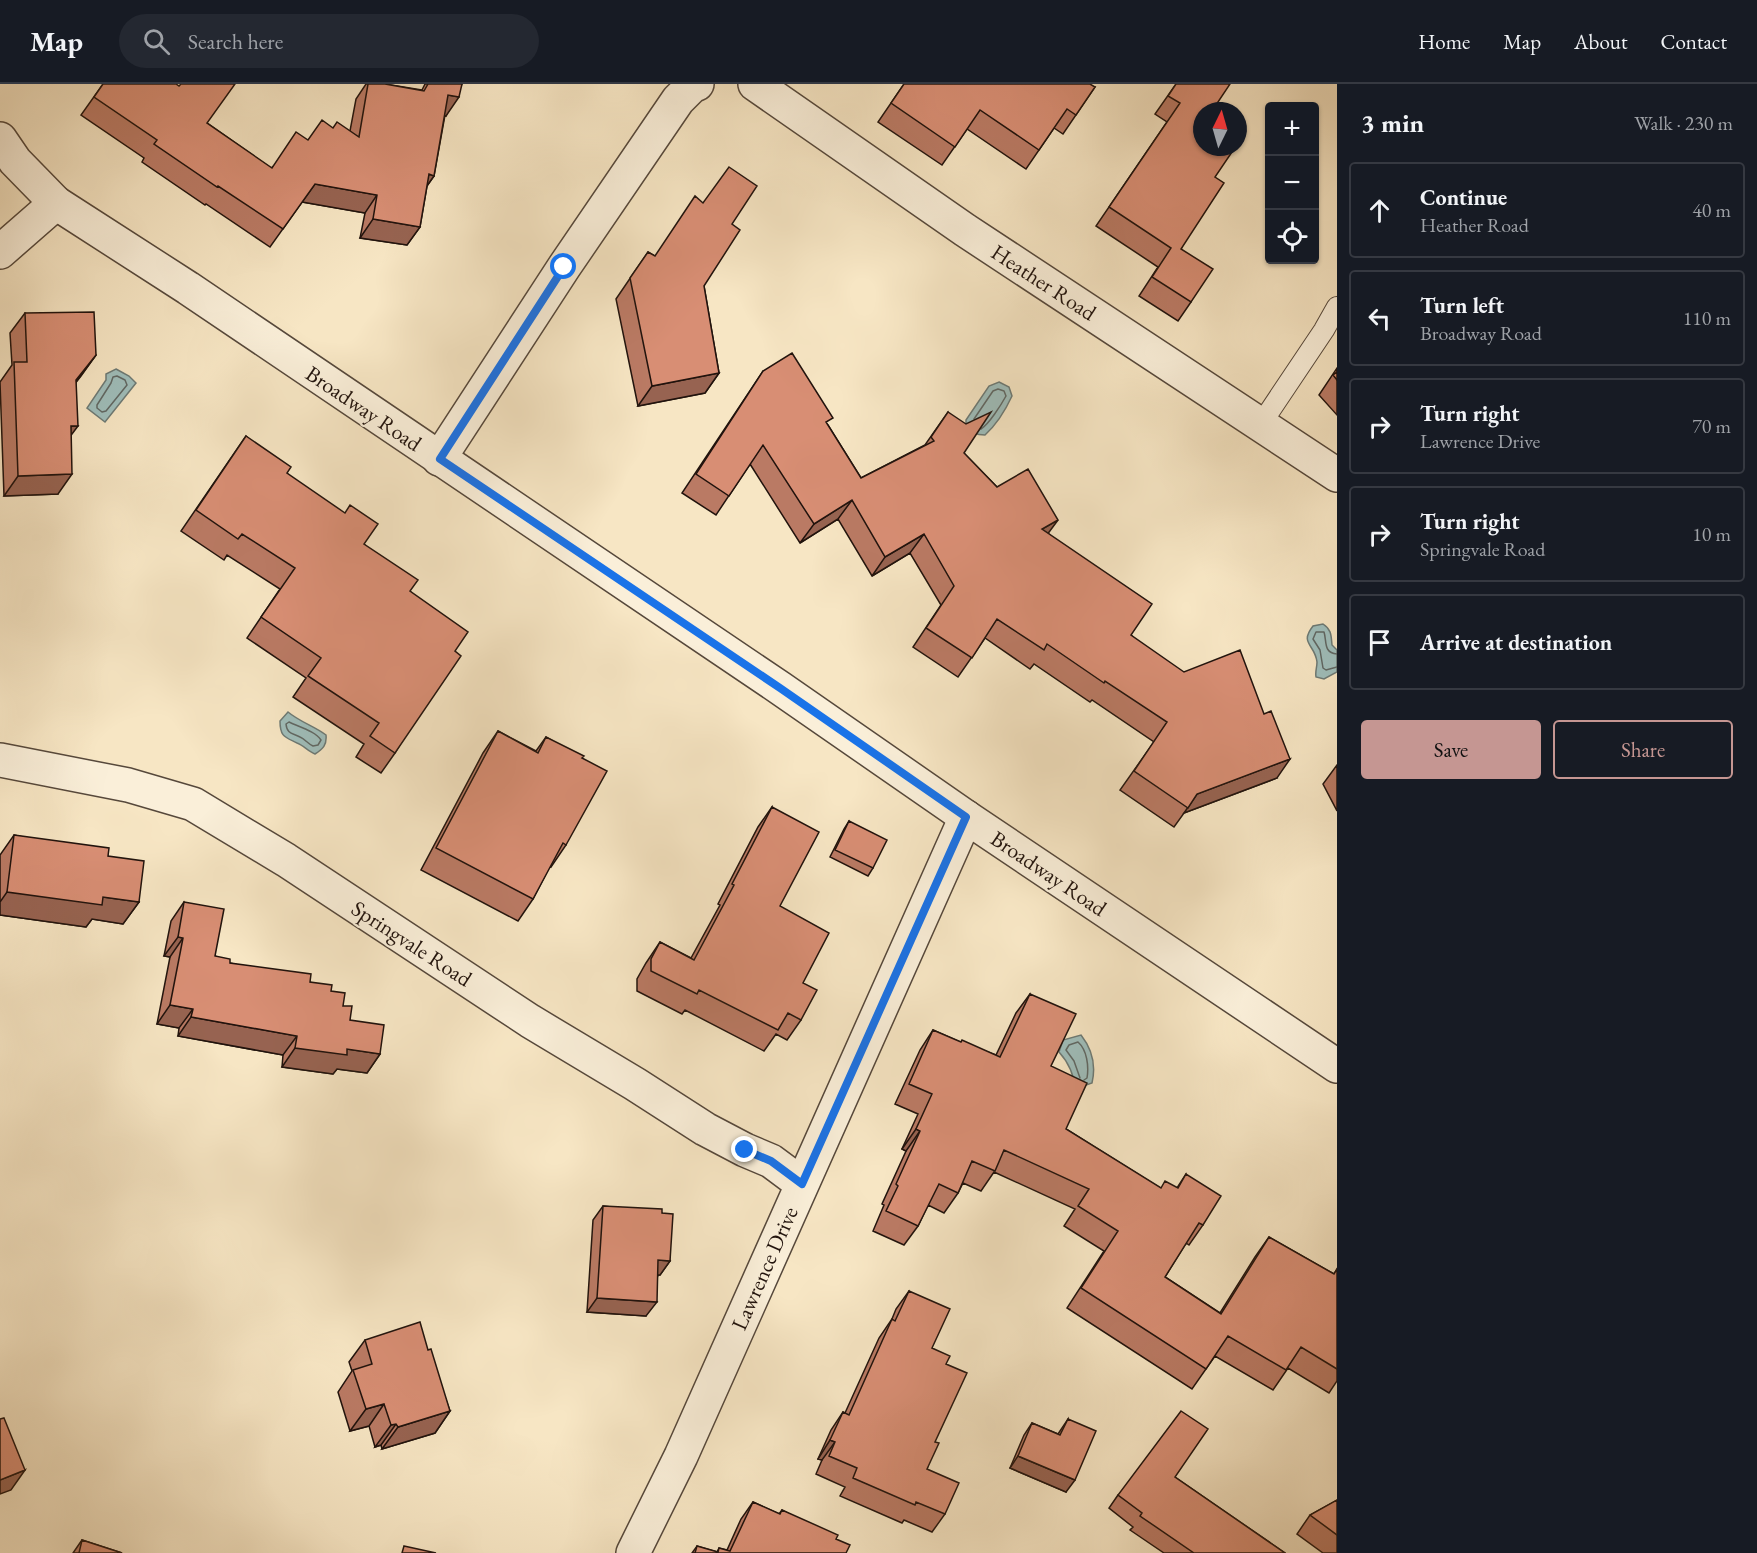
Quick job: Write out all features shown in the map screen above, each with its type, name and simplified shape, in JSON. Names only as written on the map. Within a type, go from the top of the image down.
[{"type":"street","points":[[440,459],[564,267],[678,100],[697,84]]},
{"type":"street","name":"Heather Road","points":[[755,84],[965,230],[1337,475]]},
{"type":"street","name":"Broadway Road","points":[[5,154],[56,203],[188,288],[780,688],[966,817],[1337,1066]]},
{"type":"street","points":[[0,252],[56,203]]},
{"type":"street","name":"Springvale Road","points":[[0,760],[128,784],[193,804],[286,860],[530,1021],[705,1129],[771,1161],[802,1184]]},
{"type":"street","name":"Lawrence Drive","points":[[633,1553],[681,1456],[966,817]]},
{"type":"lane","points":[[1261,423],[1337,307]]},
{"type":"water","points":[[116,369],[136,383],[105,422],[87,408],[106,380],[106,374]]},
{"type":"water","points":[[999,382],[1009,387],[1012,396],[1007,406],[985,435],[970,431],[966,427],[966,420],[989,386]]},
{"type":"water","points":[[1323,624],[1330,631],[1332,645],[1337,650],[1337,672],[1324,679],[1316,677],[1316,656],[1307,637],[1313,626]]},
{"type":"water","points":[[288,712],[326,735],[324,746],[315,754],[284,736],[280,721]]},
{"type":"water","points":[[1081,1035],[1088,1046],[1094,1070],[1092,1083],[1075,1089],[1070,1069],[1059,1052],[1063,1040]]},
{"type":"building","points":[[103,84],[176,84],[179,86],[181,84],[235,84],[207,123],[272,168],[296,132],[308,140],[322,120],[333,128],[337,122],[359,137],[368,84],[385,84],[424,91],[428,84],[462,84],[459,97],[448,95],[434,176],[429,174],[420,227],[373,219],[377,195],[315,184],[283,229],[154,144],[157,140],[94,97]]},
{"type":"building","points":[[904,84],[1090,84],[1095,87],[1076,115],[1067,109],[1039,150],[980,110],[955,147],[891,103]]},
{"type":"building","points":[[1176,84],[1230,84],[1218,102],[1193,102],[1193,156],[1229,156],[1215,177],[1224,183],[1181,249],[1213,269],[1191,302],[1152,277],[1171,248],[1109,207],[1180,103],[1168,96]]},
{"type":"building","points":[[729,167],[757,186],[732,224],[740,230],[704,286],[719,373],[652,386],[630,278],[648,252],[655,256],[695,196],[703,203]]},
{"type":"building","points":[[94,312],[96,355],[76,380],[78,426],[71,426],[72,474],[18,476],[14,362],[27,362],[25,313]]},
{"type":"building","points":[[792,353],[833,418],[826,422],[861,478],[934,441],[931,437],[948,412],[966,424],[991,412],[964,453],[997,487],[1028,469],[1058,520],[1042,529],[1152,604],[1131,635],[1184,672],[1240,650],[1264,714],[1271,711],[1290,759],[1197,794],[1188,808],[1134,771],[1167,722],[1047,644],[1044,650],[997,619],[972,658],[926,628],[954,586],[924,534],[885,557],[852,500],[814,524],[763,445],[729,496],[696,474],[763,371]]},
{"type":"building","points":[[246,436],[291,467],[287,473],[345,513],[350,505],[378,524],[364,544],[418,580],[410,591],[468,632],[455,651],[461,656],[395,753],[370,736],[379,723],[308,676],[321,658],[261,617],[295,568],[242,534],[238,539],[196,510]]},
{"type":"building","points":[[498,731],[538,753],[546,737],[584,756],[582,758],[607,771],[566,845],[563,843],[533,899],[436,848]]},
{"type":"building","points":[[772,807],[819,832],[780,906],[829,933],[803,983],[817,990],[801,1020],[788,1013],[778,1030],[699,990],[697,994],[651,971],[651,959],[660,942],[694,960]]},
{"type":"building","points":[[849,821],[887,840],[873,868],[835,850]]},
{"type":"building","points":[[14,835],[109,848],[108,856],[144,861],[139,902],[103,897],[102,905],[7,892]]},
{"type":"building","points":[[184,902],[224,909],[215,956],[230,959],[230,963],[311,974],[310,982],[332,985],[331,991],[345,993],[343,1006],[352,1006],[350,1020],[384,1025],[380,1054],[347,1049],[347,1055],[295,1048],[297,1036],[191,1017],[193,1009],[170,1005],[183,938],[178,937]]},
{"type":"building","points":[[1030,994],[1076,1014],[1051,1066],[1087,1083],[1066,1129],[1161,1188],[1165,1181],[1178,1188],[1186,1174],[1221,1196],[1203,1225],[1199,1223],[1165,1277],[1221,1314],[1269,1237],[1334,1274],[1337,1269],[1337,1369],[1301,1347],[1286,1370],[1228,1336],[1206,1369],[1081,1288],[1118,1231],[1078,1206],[1089,1189],[1004,1150],[995,1171],[972,1161],[958,1193],[939,1184],[918,1226],[886,1211],[920,1131],[916,1129],[932,1094],[909,1084],[933,1030],[1000,1057]]},
{"type":"building","points":[[603,1206],[662,1209],[662,1213],[673,1214],[670,1261],[658,1260],[657,1302],[597,1298]]},
{"type":"building","points":[[909,1291],[950,1309],[932,1348],[950,1356],[946,1364],[967,1373],[935,1442],[939,1443],[927,1469],[959,1483],[945,1514],[916,1502],[915,1505],[853,1478],[857,1468],[829,1456],[835,1442],[830,1440],[843,1412],[849,1415],[892,1319],[895,1321]]},
{"type":"building","points":[[420,1322],[450,1411],[398,1427],[396,1424],[391,1425],[384,1404],[366,1409],[353,1370],[372,1364],[365,1340]]},
{"type":"building","points":[[1181,1411],[1208,1429],[1175,1477],[1285,1553],[1194,1553],[1140,1516],[1142,1513],[1118,1495]]},
{"type":"building","points":[[4,1418],[25,1470],[0,1480],[0,1419]]},
{"type":"building","points":[[1068,1419],[1096,1431],[1075,1480],[1018,1456],[1032,1423],[1060,1435]]},
{"type":"building","points":[[1337,1500],[1337,1535],[1310,1515]]},
{"type":"building","points":[[753,1502],[780,1514],[782,1510],[838,1535],[836,1539],[850,1545],[846,1553],[695,1553],[697,1546],[718,1552],[719,1548],[730,1551]]},
{"type":"building","points":[[82,1540],[122,1553],[79,1553]]},
{"type":"building","points":[[404,1546],[436,1553],[402,1553]]},
{"type":"route","points":[[564,267],[440,459],[780,688],[966,817],[802,1184],[771,1161],[745,1150]]}]
